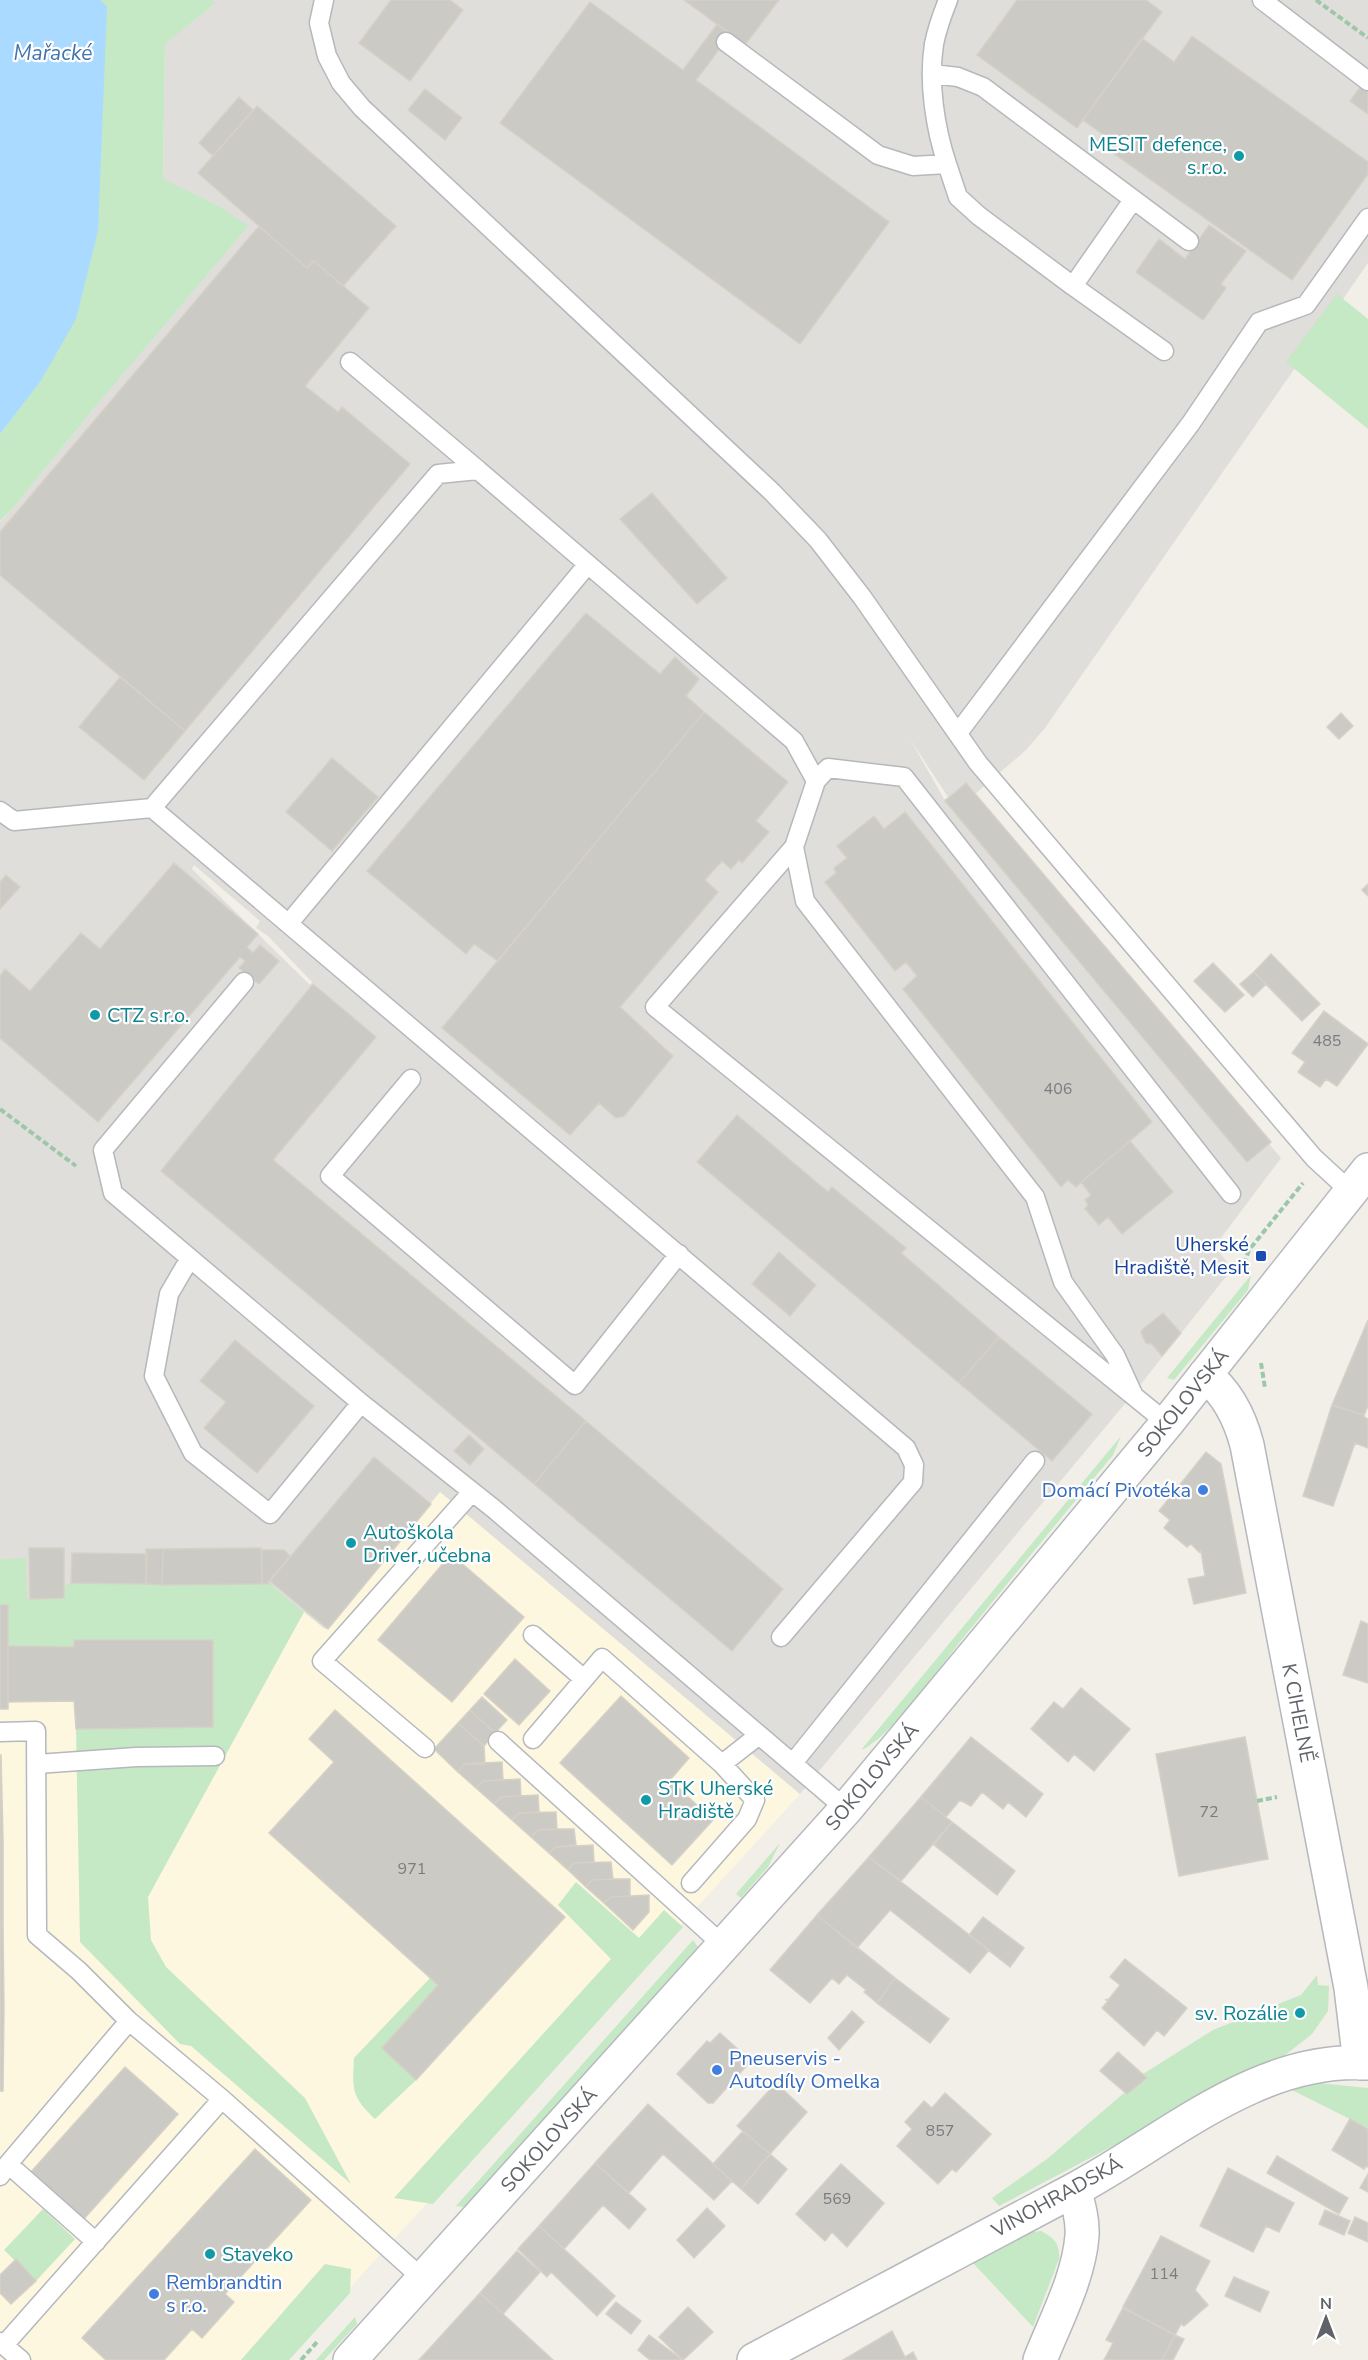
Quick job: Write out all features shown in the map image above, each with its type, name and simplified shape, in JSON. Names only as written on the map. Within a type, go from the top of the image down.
[{"type":"street","name":"SOKOLOVSKÁ","points":[[350,2360],[846,1809],[1167,1423],[1360,1181]]},
{"type":"street","name":"K CIHELNĚ","points":[[1205,1375],[1217,1384],[1228,1398],[1247,1445],[1364,2063]]},
{"type":"street","name":"VINOHRADSKÁ","points":[[754,2360],[1074,2190],[1247,2090],[1297,2070],[1320,2064],[1364,2063]]},
{"type":"street","points":[[1040,2360],[1078,2262],[1082,2234],[1079,2205],[1074,2190]]},
{"type":"lane","points":[[324,0],[319,23],[327,56],[341,83],[362,108],[772,492],[818,540],[862,597],[978,763],[1314,1158],[1360,1181]]},
{"type":"lane","points":[[948,0],[939,22],[934,46],[933,74],[939,129],[958,197],[979,216],[1164,351]]},
{"type":"lane","points":[[1262,0],[1368,81]]},
{"type":"lane","points":[[726,42],[878,155],[913,166],[947,164]]},
{"type":"lane","points":[[933,74],[958,77],[983,87],[1189,241]]},
{"type":"lane","points":[[1073,286],[1133,200]]},
{"type":"lane","points":[[958,733],[1191,423],[1259,322],[1306,305],[1368,218]]},
{"type":"lane","points":[[350,362],[794,741],[816,782]]},
{"type":"lane","points":[[0,811],[15,821],[152,808],[438,474],[478,470]]},
{"type":"lane","points":[[288,923],[588,564]]},
{"type":"lane","points":[[1167,1423],[655,1007],[794,847],[816,782],[828,768],[904,777],[1231,1194]]},
{"type":"lane","points":[[152,808],[906,1448],[914,1464],[913,1482],[781,1637]]},
{"type":"lane","points":[[794,847],[805,901],[1035,1197],[1063,1282],[1116,1355],[1133,1394]]},
{"type":"lane","points":[[244,982],[103,1150],[112,1193],[361,1403],[472,1492],[846,1809]]},
{"type":"lane","points":[[411,1079],[330,1176],[575,1385],[680,1254]]},
{"type":"lane","points":[[190,1258],[169,1294],[154,1376],[192,1453],[270,1514],[361,1403]]},
{"type":"lane","points":[[793,1763],[1035,1461]]},
{"type":"lane","points":[[425,1748],[322,1660],[472,1492]]},
{"type":"lane","points":[[533,1635],[584,1679]]},
{"type":"lane","points":[[533,1739],[602,1658],[722,1764],[755,1800],[747,1818],[690,1883]]},
{"type":"lane","points":[[0,1732],[36,1731],[37,1935],[79,1971],[129,2021],[222,2100],[423,2279]]},
{"type":"lane","points":[[722,1764],[759,1735]]},
{"type":"lane","points":[[498,1741],[724,1947]]},
{"type":"lane","points":[[37,1764],[136,1757],[216,1756]]},
{"type":"lane","points":[[96,2242],[4,2170],[129,2021]]},
{"type":"lane","points":[[21,2360],[2,2344],[222,2100]]},
{"type":"path","points":[[1316,0],[1368,38]]},
{"type":"path","points":[[0,1109],[112,1193]]},
{"type":"path","points":[[1257,1801],[1284,1796]]},
{"type":"shaded area","points":[[211,0],[1368,0],[1368,263],[1045,728],[1026,750],[975,794],[1281,1158],[1215,1246],[1232,1269],[1133,1394],[800,1794],[440,1492],[325,1629],[267,1582],[68,1584],[61,1599],[26,1599],[22,1559],[0,1559],[0,522],[95,407],[219,206],[163,180],[165,43],[214,4]],"holes":[[[910,739],[948,797],[945,799],[944,799]],[[194,865],[260,921],[256,928],[268,936],[312,982],[310,985],[192,869]]]},
{"type":"shaded area","points":[[440,1491],[800,1794],[284,2360],[0,2360],[0,1608],[304,1612],[325,1629]]},
{"type":"green space","points":[[0,0],[212,0],[215,3],[165,44],[163,179],[219,206],[248,226],[0,521],[0,434],[39,383]]},
{"type":"green space","points":[[1337,294],[1368,319],[1368,429],[1286,362]]},
{"type":"green space","points":[[1251,1275],[1248,1290],[1174,1380],[1167,1378]]},
{"type":"green space","points":[[1121,1436],[1113,1455],[899,1719],[872,1744],[861,1750]]},
{"type":"green space","points":[[26,1558],[27,1599],[61,1599],[67,1584],[270,1584],[304,1612],[148,1897],[151,1940],[166,1967],[305,2098],[351,2184],[191,2046],[180,2044],[80,1942],[76,1729],[213,1727],[213,1640],[74,1640],[74,1647],[8,1646],[8,1605],[0,1605],[0,1559]]},
{"type":"green space","points":[[780,1843],[768,1867],[741,1898],[736,1894]]},
{"type":"green space","points":[[576,1882],[639,1938],[664,1910],[683,1927],[433,2204],[394,2198],[611,1959],[558,1905]]},
{"type":"green space","points":[[693,1940],[698,1947],[465,2207],[456,2206]]},
{"type":"green space","points":[[1317,1975],[1318,1985],[1329,1986],[1328,2011],[1312,2034],[1284,2056],[999,2206],[992,2198],[1047,2159],[1124,2093],[1127,2094],[1147,2079],[1143,2074],[1213,2030],[1301,1995]]},
{"type":"green space","points":[[430,1978],[438,1985],[416,2080],[375,2119],[362,2105],[355,2092],[354,2058]]},
{"type":"green space","points":[[1318,2083],[1368,2088],[1368,2128],[1292,2090]]},
{"type":"green space","points":[[43,2209],[75,2239],[36,2281],[4,2250]]},
{"type":"green space","points":[[1041,2231],[1055,2242],[1059,2259],[1033,2327],[972,2262],[1026,2233]]},
{"type":"green space","points":[[325,2264],[351,2269],[350,2293],[289,2360],[241,2360]]},
{"type":"green space","points":[[355,2317],[357,2324],[324,2360],[316,2360]]},
{"type":"water","name":"Mařacké","points":[[0,0],[101,0],[107,7],[98,231],[76,319],[40,382],[0,434]]},
{"type":"building","points":[[391,0],[450,0],[463,10],[410,81],[359,43]]},
{"type":"building","points":[[684,0],[779,0],[745,45]]},
{"type":"building","points":[[1017,0],[1146,0],[1162,12],[1077,128],[977,55]]},
{"type":"building","points":[[590,2],[683,70],[717,24],[731,34],[696,80],[889,222],[800,344],[500,123]]},
{"type":"building","name":"MESIT defence, s.r.o.","points":[[1192,36],[1368,162],[1368,174],[1292,280],[1109,150],[1115,143],[1083,120],[1142,38],[1174,62]]},
{"type":"building","points":[[1368,76],[1368,114],[1350,101]]},
{"type":"building","points":[[425,89],[462,118],[445,140],[408,110]]},
{"type":"building","points":[[239,97],[253,110],[213,156],[199,143]]},
{"type":"building","points":[[257,106],[396,226],[343,286],[314,261],[307,268],[198,173]]},
{"type":"building","points":[[1209,225],[1246,251],[1221,284],[1226,288],[1203,320],[1136,272],[1159,239],[1185,259]]},
{"type":"building","points":[[259,226],[307,268],[314,261],[369,308],[305,386],[338,412],[342,407],[410,464],[185,731],[0,575],[0,532]]},
{"type":"building","points":[[652,493],[727,578],[697,604],[620,519]]},
{"type":"building","points":[[586,613],[660,674],[675,657],[699,679],[686,696],[704,712],[498,961],[474,944],[466,954],[367,871]]},
{"type":"building","points":[[120,677],[185,731],[144,780],[79,727]]},
{"type":"building","points":[[704,712],[788,782],[756,821],[769,832],[742,863],[739,860],[731,869],[722,861],[705,880],[718,892],[620,1007],[673,1056],[624,1116],[616,1118],[599,1103],[570,1135],[442,1028]]},
{"type":"building","points":[[1341,713],[1353,726],[1339,739],[1327,727]]},
{"type":"building","points":[[332,758],[378,797],[332,851],[286,812]]},
{"type":"building","points":[[966,783],[1271,1142],[1247,1162],[945,801]]},
{"type":"building","points":[[905,812],[1152,1122],[1076,1187],[1068,1180],[1061,1187],[903,989],[917,976],[906,962],[895,971],[825,882],[836,873],[834,868],[847,858],[837,846],[874,816],[884,829]]},
{"type":"building","name":"CTZ s.r.o.","points":[[174,863],[258,934],[247,947],[253,953],[260,945],[279,961],[259,984],[239,968],[245,961],[240,957],[98,1122],[0,1038],[0,976],[5,969],[30,991],[81,933],[100,949]]},
{"type":"building","points":[[6,875],[20,887],[0,909],[0,882]]},
{"type":"building","points":[[1368,884],[1368,896],[1362,890]]},
{"type":"building","points":[[1271,954],[1320,1004],[1302,1021],[1254,972]]},
{"type":"building","points":[[1213,963],[1244,995],[1225,1012],[1194,981]]},
{"type":"building","points":[[1254,972],[1266,984],[1253,997],[1240,984]]},
{"type":"building","points":[[313,984],[376,1037],[273,1160],[586,1421],[534,1484],[161,1171]]},
{"type":"building","points":[[1324,1011],[1368,1044],[1337,1086],[1326,1079],[1320,1087],[1298,1072],[1305,1062],[1292,1053]]},
{"type":"building","points":[[737,1115],[828,1192],[832,1187],[906,1248],[901,1253],[999,1337],[959,1383],[697,1162]]},
{"type":"building","points":[[1130,1141],[1173,1192],[1122,1234],[1108,1217],[1099,1225],[1085,1209],[1088,1205],[1085,1200],[1091,1195],[1081,1182]]},
{"type":"building","points":[[779,1252],[816,1285],[790,1316],[752,1284]]},
{"type":"building","points":[[1163,1313],[1181,1333],[1162,1356],[1152,1344],[1146,1343],[1141,1333]]},
{"type":"building","points":[[1368,1320],[1368,1406],[1364,1415],[1332,1405]]},
{"type":"building","points":[[999,1337],[1092,1414],[1052,1461],[959,1383]]},
{"type":"building","points":[[235,1340],[314,1406],[257,1473],[204,1428],[226,1402],[200,1381]]},
{"type":"building","points":[[1332,1405],[1364,1415],[1368,1419],[1368,1448],[1355,1443],[1333,1506],[1303,1496]]},
{"type":"building","points":[[586,1421],[783,1589],[732,1651],[534,1484]]},
{"type":"building","points":[[469,1435],[484,1449],[470,1465],[454,1451]]},
{"type":"building","points":[[1206,1452],[1221,1464],[1246,1593],[1194,1604],[1188,1579],[1205,1576],[1201,1551],[1199,1552],[1191,1544],[1187,1547],[1164,1528],[1170,1520],[1159,1511]]},
{"type":"building","name":"Autoškola Driver, učebna","points":[[374,1457],[431,1504],[328,1629],[270,1581]]},
{"type":"building","points":[[29,1548],[64,1548],[64,1598],[30,1599]]},
{"type":"building","points":[[261,1548],[262,1584],[162,1585],[163,1549]]},
{"type":"building","points":[[146,1549],[163,1549],[162,1585],[146,1584]]},
{"type":"building","points":[[262,1550],[284,1550],[290,1556],[268,1582],[270,1584],[262,1584]]},
{"type":"building","points":[[72,1553],[147,1554],[146,1584],[71,1583]]},
{"type":"building","points":[[451,1554],[524,1617],[452,1702],[378,1640]]},
{"type":"building","points":[[0,1605],[8,1605],[8,1709],[0,1709]]},
{"type":"building","points":[[1361,1621],[1368,1624],[1368,1683],[1343,1675]]},
{"type":"building","points":[[74,1640],[213,1640],[213,1727],[76,1729],[74,1701],[8,1702],[8,1646],[74,1647]]},
{"type":"building","points":[[515,1659],[550,1691],[519,1725],[484,1694]]},
{"type":"building","points":[[1081,1688],[1130,1729],[1094,1771],[1074,1754],[1068,1762],[1031,1729],[1054,1702],[1063,1709]]},
{"type":"building","name":"STK Uherské Hradiště","points":[[621,1696],[689,1758],[670,1780],[713,1820],[672,1865],[560,1763]]},
{"type":"building","points":[[482,1697],[507,1720],[495,1733],[470,1710]]},
{"type":"building","points":[[335,1710],[565,1917],[416,2080],[382,2048],[438,1985],[269,1833],[334,1762],[309,1739]]},
{"type":"building","points":[[470,1710],[495,1733],[484,1746],[458,1723]]},
{"type":"building","points":[[458,1723],[484,1746],[485,1764],[464,1764],[458,1772],[434,1749]]},
{"type":"building","points":[[971,1737],[1043,1794],[1026,1817],[1008,1802],[1003,1809],[982,1792],[971,1806],[960,1800],[946,1817],[921,1797]]},
{"type":"building","points":[[1245,1737],[1268,1859],[1179,1876],[1156,1754]]},
{"type":"building","points":[[1,1755],[3,1839],[0,1839]]},
{"type":"building","points":[[502,1762],[503,1780],[483,1781],[476,1788],[458,1772],[464,1764]]},
{"type":"building","points":[[520,1779],[521,1796],[501,1797],[494,1804],[476,1788],[483,1781]]},
{"type":"building","points":[[538,1795],[539,1812],[519,1813],[512,1820],[494,1804],[501,1797]]},
{"type":"building","points":[[921,1797],[952,1822],[901,1881],[869,1857]]},
{"type":"building","points":[[556,1812],[557,1829],[538,1830],[531,1837],[512,1820],[519,1813]]},
{"type":"building","points":[[952,1822],[1015,1871],[997,1895],[934,1845]]},
{"type":"building","points":[[574,1829],[576,1845],[556,1847],[549,1853],[531,1837],[538,1830]]},
{"type":"building","points":[[0,1839],[3,1839],[3,1923],[0,1923]]},
{"type":"building","points":[[593,1845],[594,1862],[574,1863],[568,1870],[549,1853],[556,1847]]},
{"type":"building","points":[[869,1857],[989,1950],[970,1973],[890,1910],[857,1948],[817,1915]]},
{"type":"building","points":[[611,1862],[613,1879],[592,1880],[586,1887],[568,1870],[574,1863]]},
{"type":"building","points":[[630,1879],[630,1896],[611,1897],[604,1903],[586,1887],[592,1880]]},
{"type":"building","points":[[649,1895],[649,1912],[633,1930],[604,1903],[611,1897]]},
{"type":"building","points":[[817,1915],[895,1978],[877,2003],[864,1992],[866,1990],[847,1975],[839,1984],[832,1978],[810,2003],[770,1970]]},
{"type":"building","points":[[983,1917],[1024,1948],[1010,1967],[969,1935]]},
{"type":"building","points":[[0,1923],[3,1923],[4,2008],[0,2008]]},
{"type":"building","points":[[1125,1959],[1187,2008],[1164,2036],[1157,2030],[1144,2046],[1102,2008],[1120,1985],[1110,1977]]},
{"type":"building","points":[[895,1978],[949,2019],[930,2043],[877,2003]]},
{"type":"building","points":[[0,2008],[4,2008],[3,2091],[0,2091]]},
{"type":"building","points":[[852,2011],[864,2022],[839,2050],[828,2038]]},
{"type":"building","points":[[720,2033],[751,2061],[713,2103],[708,2103],[677,2074],[707,2041],[710,2043]]},
{"type":"building","points":[[1118,2052],[1147,2078],[1127,2094],[1100,2071]]},
{"type":"building","points":[[125,2067],[178,2114],[83,2220],[30,2173]]},
{"type":"building","points":[[776,2083],[807,2112],[770,2154],[737,2126]]},
{"type":"building","points":[[945,2093],[991,2134],[956,2172],[952,2169],[938,2184],[897,2146],[912,2129],[905,2122],[924,2101],[932,2108]]},
{"type":"building","points":[[648,2104],[732,2181],[714,2200],[663,2154],[629,2193],[595,2163]]},
{"type":"building","points":[[1350,2119],[1368,2129],[1368,2167],[1364,2169],[1332,2150]]},
{"type":"building","points":[[743,2131],[770,2154],[741,2189],[713,2164]]},
{"type":"building","name":"Staveko","points":[[255,2149],[311,2200],[225,2294],[234,2302],[202,2338],[192,2329],[164,2360],[106,2360],[82,2338]]},
{"type":"building","points":[[770,2154],[787,2169],[758,2204],[741,2189]]},
{"type":"building","points":[[1277,2156],[1348,2198],[1339,2214],[1267,2173]]},
{"type":"building","points":[[595,2163],[646,2209],[629,2229],[603,2205],[564,2249],[539,2226]]},
{"type":"building","points":[[841,2164],[884,2203],[847,2247],[832,2232],[825,2241],[796,2214]]},
{"type":"building","points":[[1228,2168],[1294,2203],[1279,2232],[1266,2226],[1253,2252],[1200,2226]]},
{"type":"building","points":[[1368,2174],[1368,2192],[1360,2188]]},
{"type":"building","points":[[707,2208],[725,2226],[694,2258],[677,2240]]},
{"type":"building","points":[[1325,2210],[1350,2221],[1344,2235],[1319,2224]]},
{"type":"building","points":[[1355,2217],[1368,2223],[1368,2242],[1348,2233]]},
{"type":"building","points":[[539,2226],[615,2296],[597,2316],[551,2272],[547,2277],[518,2249]]},
{"type":"building","points":[[1161,2236],[1210,2261],[1195,2290],[1208,2305],[1184,2326],[1181,2324],[1175,2335],[1123,2307]]},
{"type":"building","points":[[517,2251],[540,2272],[503,2314],[480,2293]]},
{"type":"building","points":[[16,2259],[36,2281],[11,2304],[0,2293],[0,2275]]},
{"type":"building","points":[[1234,2277],[1269,2292],[1260,2312],[1225,2296]]},
{"type":"building","points":[[480,2293],[503,2314],[553,2360],[419,2360]]},
{"type":"building","points":[[616,2302],[641,2321],[631,2334],[606,2314]]},
{"type":"building","points":[[688,2307],[713,2332],[683,2360],[659,2337]]},
{"type":"building","points":[[1123,2308],[1175,2335],[1162,2360],[1104,2360],[1113,2343],[1106,2340]]},
{"type":"building","points":[[892,2331],[905,2357],[913,2352],[917,2360],[843,2360]]},
{"type":"building","points":[[649,2335],[681,2359],[650,2360],[638,2350]]},
{"type":"building","points":[[1175,2335],[1184,2339],[1173,2360],[1162,2360]]},
{"type":"place","name":"MESIT defence, s.r.o.","points":[[1239,156]]},
{"type":"place","name":"CTZ s.r.o.","points":[[95,1015]]},
{"type":"place","name":"Uherské Hradiště, Mesit","points":[[1261,1256]]},
{"type":"place","name":"Domácí Pivotéka","points":[[1203,1490]]},
{"type":"place","name":"Autoškola Driver, učebna","points":[[351,1543]]},
{"type":"place","name":"STK Uherské Hradiště","points":[[646,1800]]},
{"type":"place","name":"sv. Rozálie","points":[[1300,2013]]},
{"type":"place","name":"Pneuservis - Autodíly Omelka","points":[[717,2070]]},
{"type":"place","name":"Staveko","points":[[210,2254]]},
{"type":"place","name":"Rembrandtin s r.o.","points":[[154,2294]]}]
